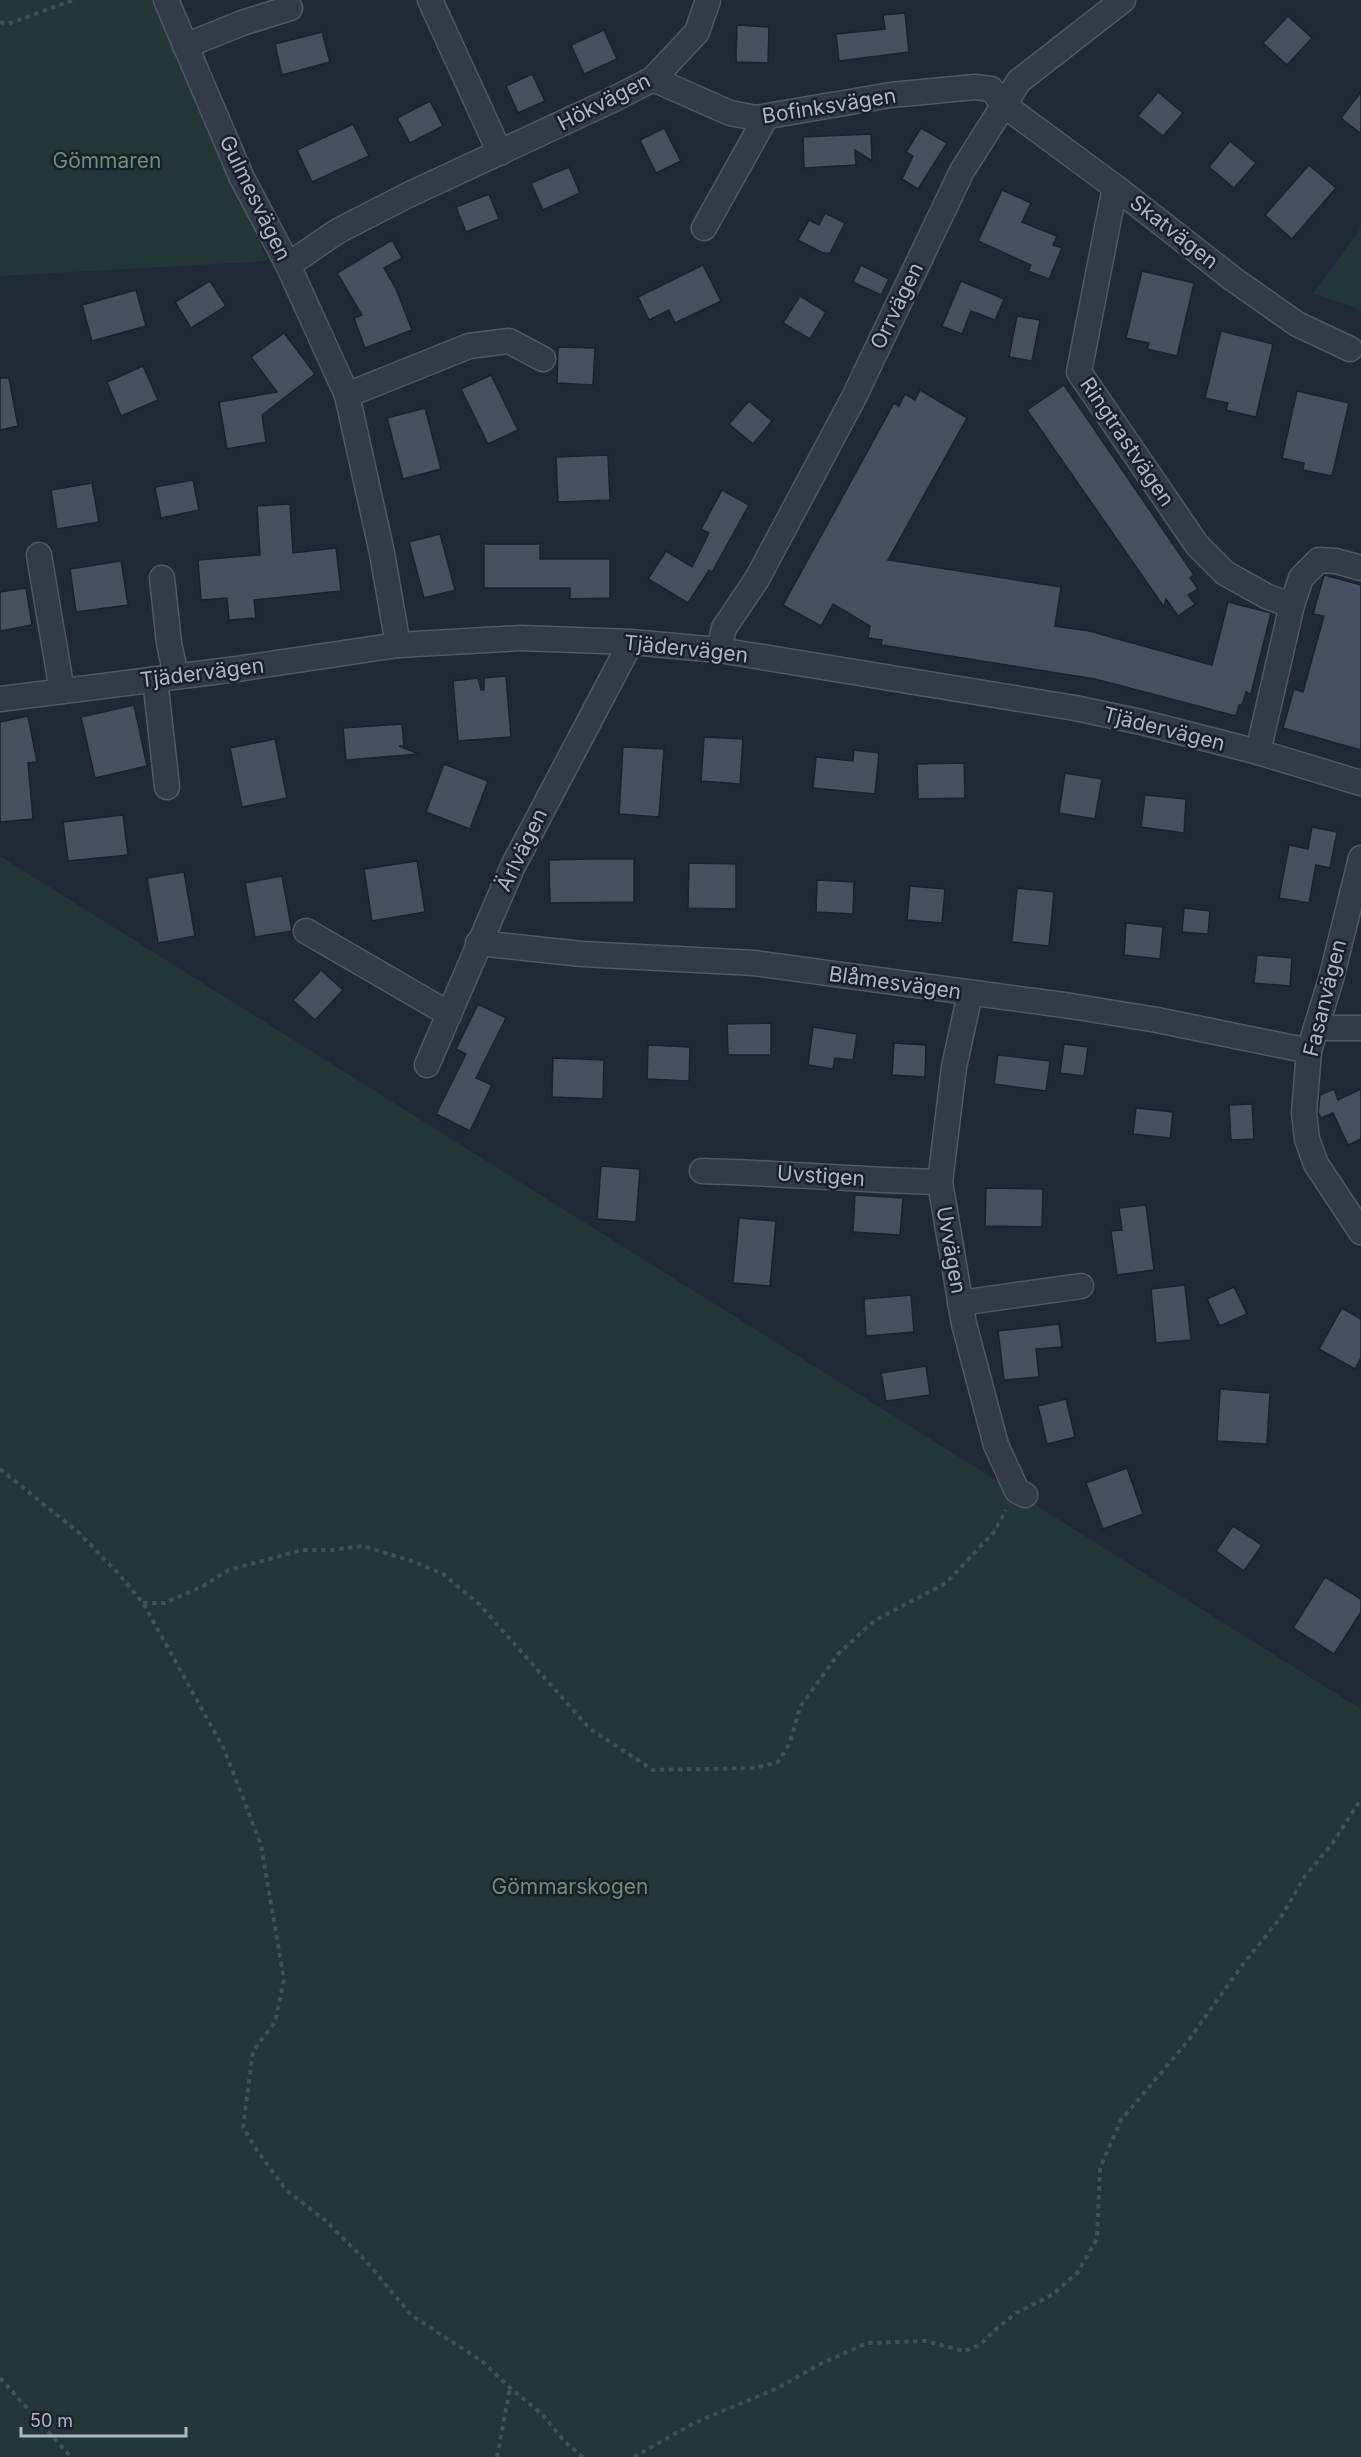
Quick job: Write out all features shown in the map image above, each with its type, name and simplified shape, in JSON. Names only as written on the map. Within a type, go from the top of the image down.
[{"type":"street","name":"Gulmesvägen","points":[[166,0],[242,178],[288,265],[347,395],[382,553],[398,645]]},
{"type":"street","points":[[430,0],[500,153]]},
{"type":"street","name":"Hökvägen","points":[[288,265],[338,231],[653,79],[697,32],[708,0]]},
{"type":"street","name":"Orrvägen","points":[[719,650],[724,628],[757,579],[854,397],[962,171],[1019,81],[1123,0]]},
{"type":"street","points":[[185,46],[242,23],[290,8]]},
{"type":"street","name":"Bofinksvägen","points":[[653,79],[730,113],[756,118],[891,95],[975,87],[991,89],[1005,106]]},
{"type":"street","name":"Skatvägen","points":[[1005,106],[1116,187],[1233,279],[1297,324],[1350,349]]},
{"type":"street","points":[[704,228],[766,117]]},
{"type":"street","name":"Ringtrastvägen","points":[[1116,187],[1079,372],[1197,545],[1225,573],[1268,597],[1292,605]]},
{"type":"street","points":[[347,395],[469,346],[509,341],[543,359]]},
{"type":"street","points":[[39,555],[62,691]]},
{"type":"street","points":[[1258,752],[1292,605],[1301,578],[1318,560],[1336,561],[1361,568]]},
{"type":"street","points":[[162,578],[169,643],[166,678],[167,787]]},
{"type":"street","name":"Tjädervägen","points":[[0,699],[398,645],[521,639],[631,642],[719,650],[1076,708],[1258,752],[1361,783]]},
{"type":"street","name":"Ärlvägen","points":[[427,1065],[478,943],[524,845],[631,642]]},
{"type":"street","name":"Fasanvägen","points":[[1361,858],[1331,979],[1309,1051],[1304,1113],[1306,1139],[1316,1164],[1361,1232]]},
{"type":"street","points":[[306,931],[449,1014]]},
{"type":"street","name":"Blåmesvägen","points":[[478,943],[582,954],[754,963],[1071,1006],[1157,1020],[1309,1051]]},
{"type":"street","name":"Uvvägen","points":[[970,994],[954,1067],[939,1182],[964,1324],[996,1445],[1021,1493]]},
{"type":"street","points":[[1316,1028],[1361,1028]]},
{"type":"street","name":"Uvstigen","points":[[702,1171],[785,1173],[939,1182]]},
{"type":"street","points":[[960,1303],[1081,1286]]},
{"type":"path","points":[[0,22],[8,24],[73,0]]},
{"type":"path","points":[[0,1469],[78,1532],[142,1602],[224,1749],[261,1845],[284,1980],[275,2022],[252,2051],[243,2127],[286,2190],[326,2221],[366,2261],[411,2315],[483,2362],[542,2414],[565,2442],[583,2457]]},
{"type":"path","points":[[142,1602],[165,1602],[203,1586],[229,1570],[302,1550],[332,1550],[363,1546],[412,1561],[443,1574],[479,1604],[590,1728],[653,1770],[755,1768],[778,1762],[790,1743],[800,1707],[838,1653],[874,1620],[945,1583],[994,1532],[1021,1493]]},
{"type":"path","points":[[634,2457],[694,2422],[778,2388],[818,2365],[867,2343],[925,2341],[964,2351],[980,2345],[1016,2313],[1052,2295],[1077,2273],[1097,2239],[1100,2168],[1121,2120],[1188,2041],[1223,1990],[1281,1917],[1305,1876],[1332,1844],[1361,1799]]},
{"type":"path","points":[[0,2378],[71,2457]]},
{"type":"path","points":[[497,2457],[510,2388]]},
{"type":"green space","name":"Gömmaren","points":[[0,0],[154,0],[268,261],[0,276]]},
{"type":"green space","points":[[1361,228],[1361,312],[1352,306],[1313,294]]},
{"type":"green space","name":"Gömmarskogen","points":[[0,856],[1361,1709],[1361,2457],[0,2457]]},
{"type":"building","points":[[905,13],[909,52],[839,61],[836,34],[885,29],[883,15]]},
{"type":"building","points":[[1288,16],[1312,38],[1287,65],[1263,43]]},
{"type":"building","points":[[737,25],[769,27],[768,63],[736,62]]},
{"type":"building","points":[[604,30],[617,59],[584,74],[571,45]]},
{"type":"building","points":[[322,32],[330,62],[282,75],[275,44]]},
{"type":"building","points":[[532,74],[545,101],[518,113],[506,86]]},
{"type":"building","points":[[1158,92],[1183,113],[1163,136],[1138,116]]},
{"type":"building","points":[[1361,92],[1361,134],[1341,118]]},
{"type":"building","points":[[430,101],[443,126],[410,143],[397,118]]},
{"type":"building","points":[[353,124],[369,156],[312,182],[297,150]]},
{"type":"building","points":[[664,128],[681,161],[656,173],[640,140]]},
{"type":"building","points":[[921,128],[947,143],[918,189],[902,179],[913,156],[906,152]]},
{"type":"building","points":[[871,134],[872,161],[855,150],[856,165],[804,168],[803,137]]},
{"type":"building","points":[[1230,141],[1256,163],[1234,188],[1209,167]]},
{"type":"building","points":[[1309,165],[1336,188],[1292,239],[1265,215]]},
{"type":"building","points":[[569,167],[580,193],[543,210],[531,183]]},
{"type":"building","points":[[1002,190],[1031,203],[1022,222],[1057,236],[1053,245],[1062,248],[1049,279],[1028,271],[1031,265],[978,241]]},
{"type":"building","points":[[489,194],[499,219],[466,232],[456,207]]},
{"type":"building","points":[[825,213],[845,223],[830,253],[823,253],[798,240],[809,220],[819,225]]},
{"type":"building","points":[[392,240],[402,258],[384,268],[396,289],[412,330],[365,348],[354,318],[362,315],[337,273]]},
{"type":"building","points":[[703,265],[721,301],[675,323],[669,310],[649,320],[638,297]]},
{"type":"building","points":[[861,265],[889,279],[881,295],[853,282]]},
{"type":"building","points":[[1142,271],[1194,283],[1177,356],[1147,349],[1149,343],[1126,338]]},
{"type":"building","points":[[210,281],[226,306],[191,328],[175,302]]},
{"type":"building","points":[[961,281],[1004,299],[995,320],[971,311],[962,334],[942,326]]},
{"type":"building","points":[[136,290],[146,326],[92,341],[82,305]]},
{"type":"building","points":[[800,296],[826,312],[810,339],[783,323]]},
{"type":"building","points":[[1017,316],[1040,320],[1032,361],[1009,357]]},
{"type":"building","points":[[1221,331],[1273,344],[1256,417],[1226,410],[1228,403],[1205,398]]},
{"type":"building","points":[[284,333],[315,374],[262,415],[266,442],[227,449],[219,402],[277,392],[251,357]]},
{"type":"building","points":[[558,347],[595,348],[593,385],[557,383]]},
{"type":"building","points":[[143,366],[158,400],[121,416],[107,382]]},
{"type":"building","points":[[491,375],[518,430],[488,444],[461,389]]},
{"type":"building","points":[[0,378],[9,378],[18,426],[0,430]]},
{"type":"building","points":[[1064,385],[1194,575],[1190,578],[1198,589],[1188,595],[1195,604],[1178,616],[1166,599],[1164,607],[1027,410]]},
{"type":"building","points":[[920,390],[967,418],[888,560],[1061,587],[1055,626],[1089,631],[1212,665],[1228,602],[1271,613],[1251,694],[1246,692],[1236,716],[1095,679],[881,645],[882,640],[868,638],[870,626],[833,604],[821,626],[783,605],[894,403],[899,406],[905,394],[915,400]]},
{"type":"building","points":[[1297,391],[1349,403],[1332,476],[1303,470],[1304,463],[1282,458]]},
{"type":"building","points":[[749,401],[772,421],[753,444],[729,424]]},
{"type":"building","points":[[425,408],[441,469],[403,479],[387,418]]},
{"type":"building","points":[[608,455],[610,500],[558,502],[556,457]]},
{"type":"building","points":[[193,480],[199,510],[161,518],[155,487]]},
{"type":"building","points":[[92,483],[99,522],[57,529],[51,490]]},
{"type":"building","points":[[722,490],[749,505],[712,572],[709,570],[688,603],[648,579],[666,551],[692,567],[709,533],[701,529]]},
{"type":"building","points":[[290,504],[293,553],[336,548],[341,591],[254,600],[256,618],[229,620],[227,598],[201,600],[198,560],[260,555],[257,506]]},
{"type":"building","points":[[440,534],[455,590],[424,598],[409,542]]},
{"type":"building","points":[[484,544],[540,544],[540,559],[610,559],[610,598],[570,599],[570,588],[484,588]]},
{"type":"building","points":[[121,561],[128,605],[76,612],[70,569]]},
{"type":"building","points":[[1324,575],[1361,585],[1361,750],[1283,728],[1294,689],[1303,692],[1324,616],[1313,614]]},
{"type":"building","points":[[26,588],[32,625],[0,631],[0,592]]},
{"type":"building","points":[[506,676],[511,737],[458,741],[453,681],[478,678],[481,690],[484,690],[484,678]]},
{"type":"building","points":[[134,705],[147,766],[95,778],[81,717]]},
{"type":"building","points":[[28,716],[37,762],[28,763],[33,819],[0,822],[0,722]]},
{"type":"building","points":[[402,724],[404,746],[399,746],[419,754],[346,760],[343,728]]},
{"type":"building","points":[[704,737],[743,739],[740,784],[701,781]]},
{"type":"building","points":[[275,739],[287,798],[242,807],[230,748]]},
{"type":"building","points":[[623,747],[664,749],[659,817],[619,814]]},
{"type":"building","points":[[854,750],[879,753],[875,794],[813,788],[816,757],[853,761]]},
{"type":"building","points":[[964,763],[965,798],[918,799],[917,764]]},
{"type":"building","points":[[444,764],[488,781],[470,829],[426,812]]},
{"type":"building","points":[[1065,773],[1102,779],[1095,819],[1059,813]]},
{"type":"building","points":[[1145,795],[1186,799],[1184,833],[1141,827]]},
{"type":"building","points":[[123,815],[128,855],[68,861],[63,822]]},
{"type":"building","points":[[1312,827],[1337,832],[1330,868],[1316,865],[1309,903],[1279,898],[1289,845],[1308,849]]},
{"type":"building","points":[[634,859],[634,902],[550,903],[549,860]]},
{"type":"building","points":[[417,861],[425,912],[372,921],[364,869]]},
{"type":"building","points":[[689,863],[736,864],[736,909],[688,908]]},
{"type":"building","points":[[184,872],[195,936],[158,943],[147,878]]},
{"type":"building","points":[[282,876],[292,931],[255,937],[245,883]]},
{"type":"building","points":[[817,880],[854,882],[853,914],[816,912]]},
{"type":"building","points":[[910,886],[945,889],[942,923],[907,920]]},
{"type":"building","points":[[1017,888],[1054,892],[1049,946],[1012,942]]},
{"type":"building","points":[[1184,908],[1210,911],[1208,934],[1182,932]]},
{"type":"building","points":[[1126,923],[1163,927],[1160,959],[1124,955]]},
{"type":"building","points":[[1257,955],[1292,958],[1290,986],[1254,983]]},
{"type":"building","points":[[321,970],[343,990],[315,1020],[293,1000]]},
{"type":"building","points":[[478,1004],[506,1018],[476,1078],[492,1085],[470,1131],[436,1114],[466,1054],[456,1049]]},
{"type":"building","points":[[771,1023],[771,1055],[728,1055],[727,1024]]},
{"type":"building","points":[[813,1027],[857,1034],[853,1060],[835,1058],[833,1069],[808,1065]]},
{"type":"building","points":[[894,1043],[926,1045],[925,1077],[892,1075]]},
{"type":"building","points":[[1064,1044],[1088,1047],[1084,1076],[1060,1073]]},
{"type":"building","points":[[648,1045],[690,1047],[689,1081],[647,1079]]},
{"type":"building","points":[[998,1055],[1050,1061],[1046,1091],[994,1084]]},
{"type":"building","points":[[553,1058],[604,1060],[603,1099],[552,1097]]},
{"type":"building","points":[[1334,1089],[1338,1100],[1361,1089],[1361,1139],[1348,1145],[1333,1113],[1321,1118],[1318,1112],[1320,1095]]},
{"type":"building","points":[[1252,1104],[1254,1139],[1231,1140],[1229,1105]]},
{"type":"building","points":[[1136,1108],[1173,1112],[1170,1138],[1133,1134]]},
{"type":"building","points":[[601,1166],[640,1169],[636,1222],[597,1219]]},
{"type":"building","points":[[986,1188],[1043,1189],[1042,1227],[985,1226]]},
{"type":"building","points":[[855,1195],[903,1198],[900,1235],[853,1232]]},
{"type":"building","points":[[1146,1205],[1154,1270],[1117,1275],[1111,1231],[1122,1230],[1119,1208]]},
{"type":"building","points":[[739,1218],[776,1221],[770,1286],[733,1283]]},
{"type":"building","points":[[1185,1285],[1191,1340],[1156,1343],[1151,1289]]},
{"type":"building","points":[[1234,1287],[1247,1314],[1220,1326],[1207,1299]]},
{"type":"building","points":[[911,1295],[914,1332],[866,1336],[864,1299]]},
{"type":"building","points":[[1342,1308],[1361,1319],[1361,1358],[1355,1369],[1319,1349]]},
{"type":"building","points":[[1059,1324],[1062,1347],[1036,1349],[1039,1377],[1004,1380],[998,1331]]},
{"type":"building","points":[[926,1366],[930,1395],[886,1401],[881,1373]]},
{"type":"building","points":[[1220,1389],[1270,1393],[1267,1444],[1217,1441]]},
{"type":"building","points":[[1066,1399],[1075,1437],[1047,1444],[1038,1406]]},
{"type":"building","points":[[1127,1468],[1143,1514],[1103,1529],[1086,1483]]},
{"type":"building","points":[[1233,1526],[1262,1545],[1244,1571],[1216,1551]]},
{"type":"building","points":[[1325,1577],[1361,1599],[1361,1612],[1334,1654],[1293,1628]]}]
